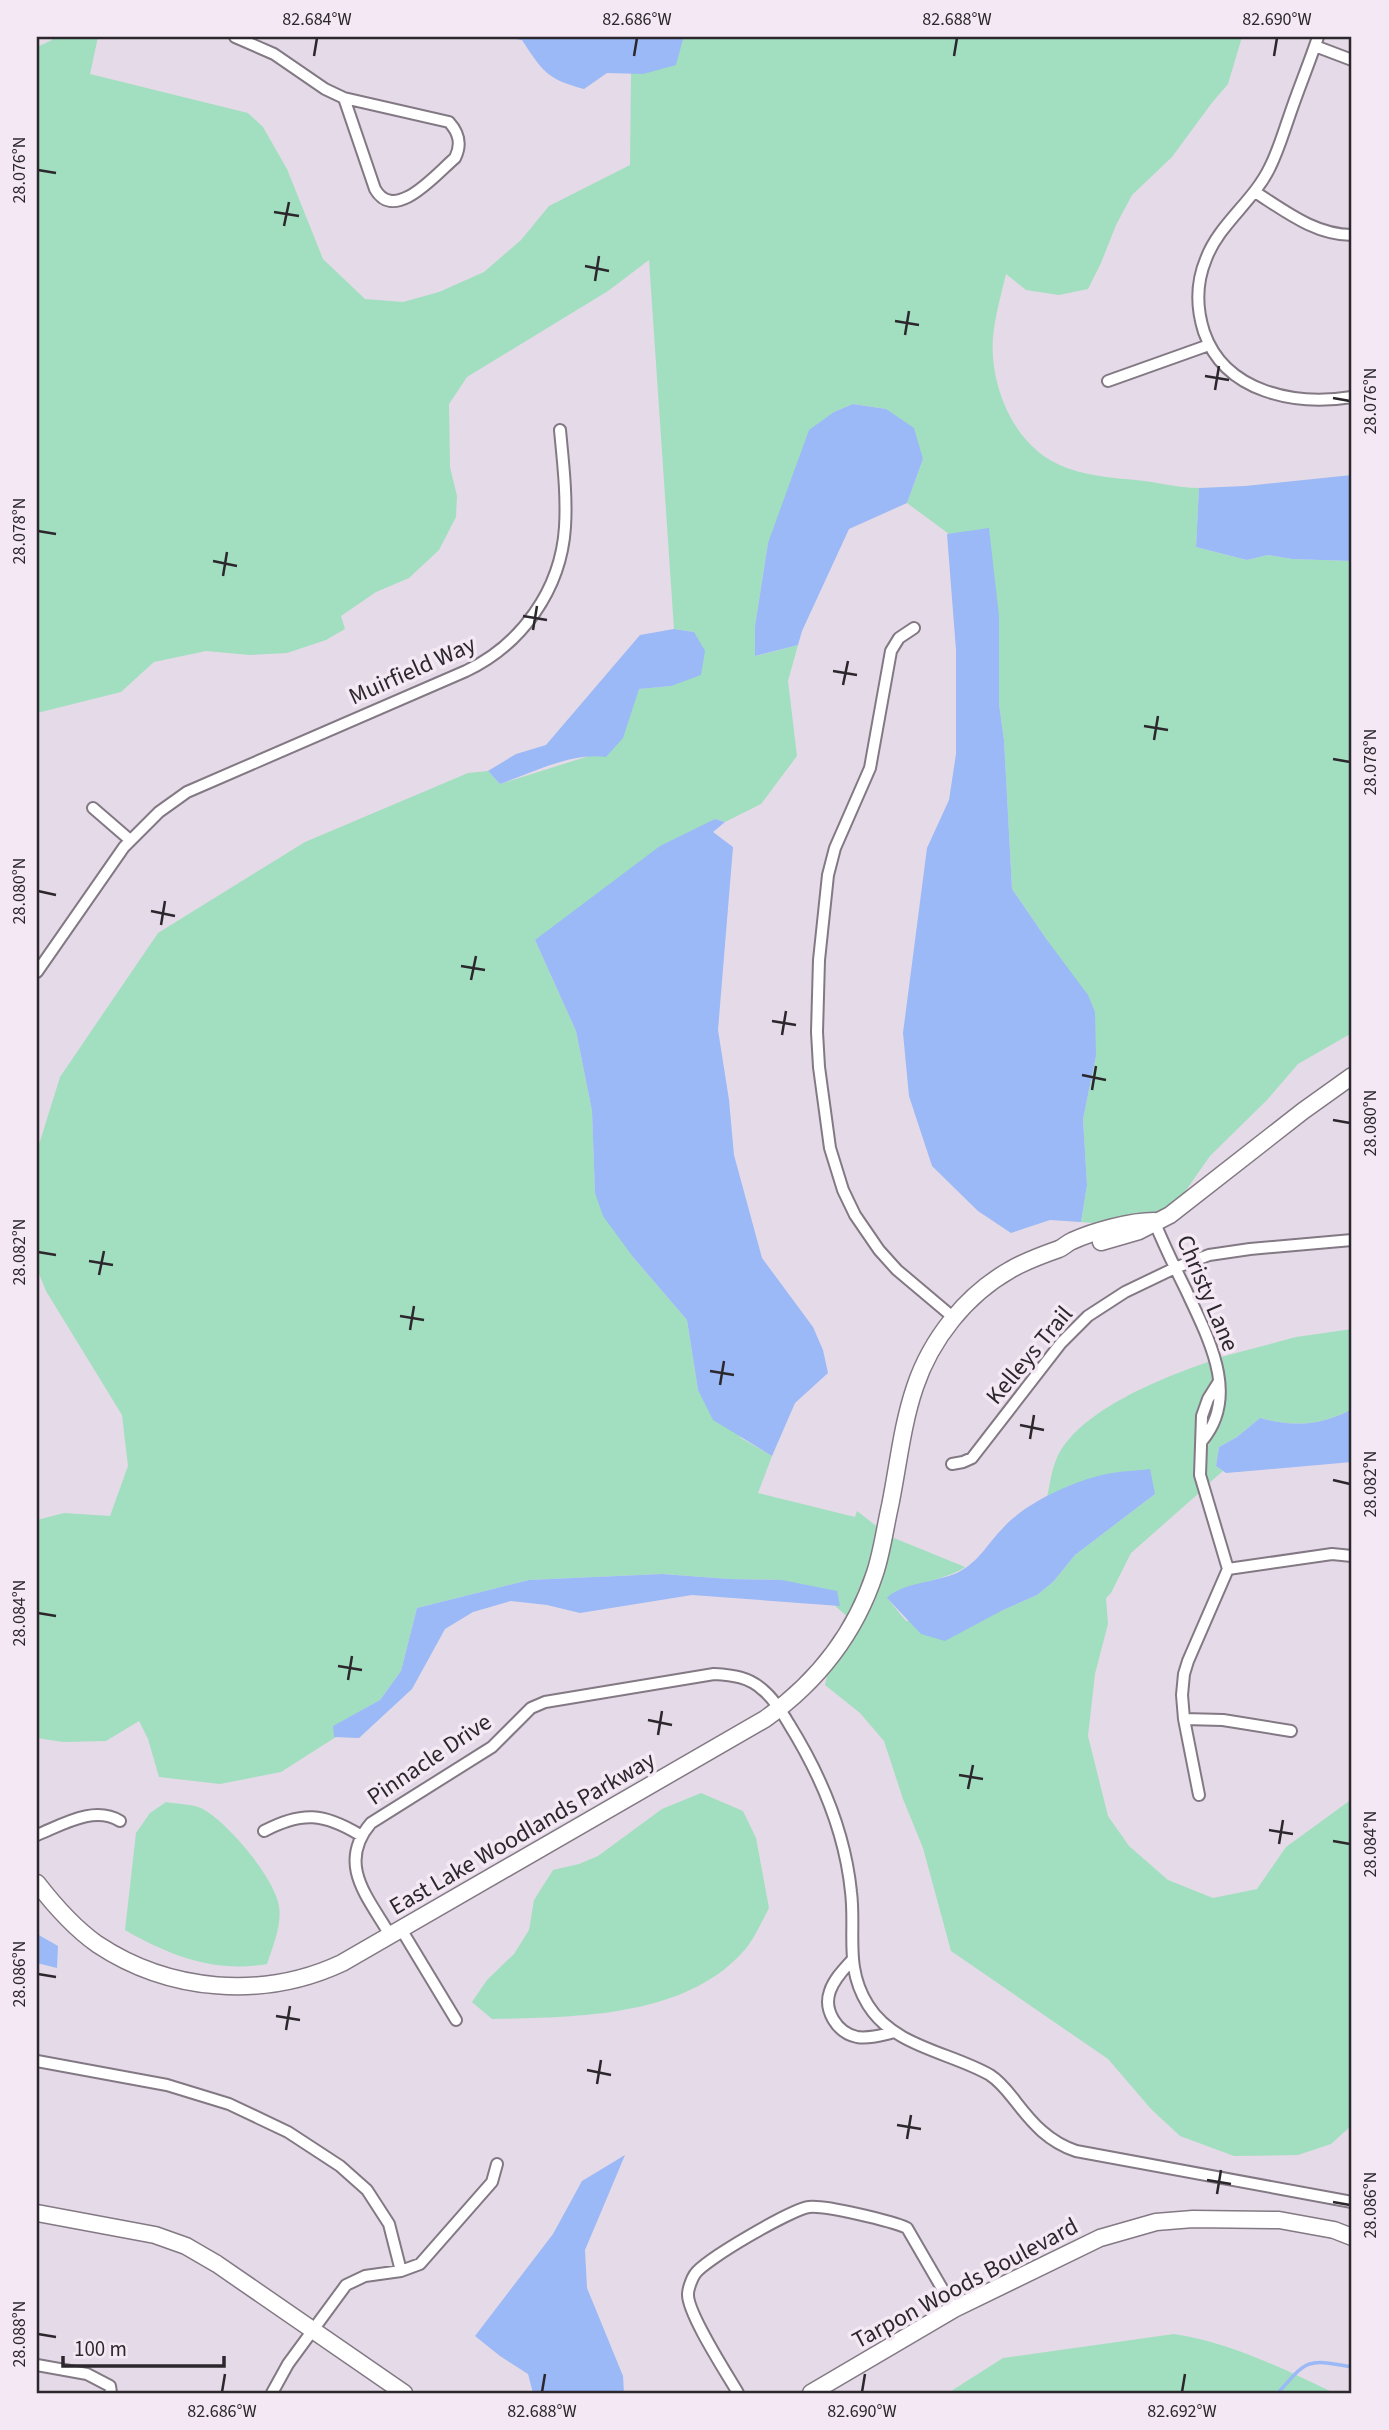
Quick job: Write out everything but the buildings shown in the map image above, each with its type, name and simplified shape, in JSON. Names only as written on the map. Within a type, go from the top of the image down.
[{"type":"street","points":[[235,37],[274,54],[344,98],[449,122],[456,130],[459,149],[455,158],[411,196],[393,202],[386,201],[375,189],[344,98]]},
{"type":"street","points":[[1352,60],[1316,41],[1272,164],[1255,192],[1212,247],[1203,266],[1198,304],[1199,318],[1209,345],[1234,375],[1263,391],[1301,398],[1331,400],[1352,397]]},
{"type":"street","points":[[1255,192],[1301,222],[1332,233],[1352,235]]},
{"type":"street","points":[[1108,381],[1209,345]]},
{"type":"street","name":"Muirfield Way","points":[[37,972],[130,840],[159,812],[187,792],[466,671],[497,654],[508,644],[534,615],[544,597],[554,576],[563,544],[565,512],[561,430]]},
{"type":"street","points":[[914,628],[899,638],[891,651],[870,768],[831,860],[819,960],[818,1049],[830,1148],[843,1190],[855,1215],[879,1250],[897,1270],[954,1318]]},
{"type":"street","points":[[93,808],[130,840]]},
{"type":"street","name":"East Lake Woodlands Parkway","points":[[37,1883],[63,1915],[96,1943],[160,1974],[210,1985],[259,1987],[313,1975],[342,1964],[779,1709],[828,1662],[851,1627],[862,1604],[879,1558],[915,1387],[928,1355],[954,1318],[977,1294],[1011,1269],[1077,1239],[1128,1224],[1154,1222],[1183,1206],[1303,1111],[1352,1076]]},
{"type":"street","name":"Christy Lane","points":[[1154,1222],[1216,1359],[1218,1383],[1202,1416],[1200,1475],[1228,1569]]},
{"type":"street","name":"Kelleys Trail","points":[[952,1464],[972,1458],[1048,1359],[1079,1323],[1099,1307],[1175,1268],[1209,1255],[1352,1240]]},
{"type":"street","points":[[1199,1795],[1182,1695],[1188,1661],[1228,1569],[1332,1554],[1352,1556]]},
{"type":"street","name":"Pinnacle Drive","points":[[456,2020],[359,1881],[355,1864],[360,1835],[371,1822],[492,1747],[531,1708],[545,1702],[714,1674],[732,1675],[753,1682],[765,1691],[806,1753],[827,1798],[846,1860],[852,1893],[852,1967],[868,2006],[882,2023],[895,2032]]},
{"type":"street","points":[[1184,1719],[1223,1720],[1291,1731]]},
{"type":"street","points":[[37,1835],[95,1815],[111,1815],[120,1821]]},
{"type":"street","points":[[264,1832],[285,1820],[313,1817],[338,1823],[360,1835]]},
{"type":"street","points":[[852,1960],[833,1984],[828,1997],[830,2014],[835,2024],[848,2034],[857,2036],[895,2032],[997,2080],[1044,2135],[1062,2147],[1352,2202]]},
{"type":"street","points":[[37,2061],[167,2085],[229,2104],[288,2133],[340,2166],[367,2190],[389,2224],[401,2271]]},
{"type":"street","points":[[272,2393],[288,2364],[346,2285],[365,2276],[401,2271],[420,2264],[492,2182],[497,2164]]},
{"type":"street","points":[[738,2393],[692,2312],[688,2295],[694,2274],[710,2260],[795,2211],[811,2207],[894,2221],[907,2228],[954,2309]]},
{"type":"street","points":[[37,2213],[155,2235],[186,2246],[217,2263],[404,2393]]},
{"type":"street","name":"Tarpon Woods Boulevard","points":[[811,2393],[954,2309],[1100,2238],[1156,2222],[1192,2219],[1279,2220],[1334,2230],[1352,2237]]},
{"type":"street","points":[[37,2365],[86,2374],[110,2386],[111,2393]]},
{"type":"green space","points":[[52,37],[98,37],[90,74],[248,113],[263,127],[287,169],[323,259],[365,299],[403,302],[439,292],[484,272],[521,240],[549,206],[630,165],[631,73],[643,74],[683,39],[679,37],[1242,37],[1228,84],[1172,157],[1132,195],[1088,289],[1059,295],[1026,290],[1006,274],[995,321],[993,357],[1001,396],[1009,415],[1033,448],[1049,460],[1092,475],[1199,488],[1196,547],[1247,560],[1268,555],[1292,559],[1352,561],[1352,1033],[1298,1064],[1267,1100],[1210,1156],[1177,1203],[1153,1215],[1106,1224],[1081,1222],[1087,1185],[1083,1119],[1096,1056],[1047,940],[1012,889],[989,529],[949,534],[907,503],[923,459],[886,409],[853,404],[834,412],[768,543],[755,626],[756,656],[798,645],[788,681],[797,756],[761,804],[725,822],[715,819],[535,940],[576,1031],[592,1111],[595,1193],[633,1257],[687,1320],[698,1390],[741,1438],[772,1456],[758,1493],[855,1517],[857,1511],[880,1529],[874,1557],[849,1618],[834,1605],[839,1606],[782,1580],[662,1574],[529,1580],[417,1608],[401,1671],[380,1700],[334,1726],[336,1737],[281,1772],[220,1784],[159,1777],[148,1739],[139,1721],[106,1741],[63,1742],[37,1738],[37,1520],[64,1513],[110,1516],[128,1466],[122,1415],[46,1291],[37,1269],[37,1151],[60,1077],[158,933],[305,842],[468,773],[488,771],[500,784],[592,755],[639,689],[671,686],[694,632],[674,629],[649,260],[608,291],[467,377],[449,404],[450,467],[457,496],[456,517],[439,550],[409,578],[376,592],[341,616],[345,629],[326,640],[287,653],[250,655],[206,651],[154,662],[121,692],[37,713],[37,47],[52,40]]},
{"type":"green space","points":[[1352,1329],[1352,1409],[1318,1422],[1295,1424],[1260,1418],[1237,1437],[1219,1447],[1216,1466],[1223,1471],[1208,1484],[1205,1459],[1222,1418],[1226,1400],[1221,1357],[1296,1337]]},
{"type":"green space","points":[[1211,1361],[1212,1379],[1201,1402],[1195,1427],[1195,1475],[1199,1493],[1131,1553],[1106,1598],[1108,1624],[1095,1674],[1088,1736],[1108,1816],[1129,1846],[1168,1880],[1213,1898],[1257,1889],[1286,1847],[1352,1799],[1352,2125],[1331,2144],[1298,2155],[1234,2156],[1180,2136],[1151,2109],[1108,2059],[951,1951],[923,1848],[884,1741],[860,1713],[825,1685],[828,1672],[889,1536],[965,1567],[902,1590],[888,1599],[906,1621],[1001,1611],[1037,1595],[1053,1582],[1075,1555],[1155,1494],[1060,1490],[1047,1497],[1054,1465],[1066,1442],[1101,1411],[1123,1398]]},
{"type":"green space","points":[[701,1793],[743,1811],[756,1838],[769,1908],[741,1954],[716,1975],[688,1991],[625,2010],[557,2017],[492,2019],[472,2002],[487,1980],[514,1954],[529,1930],[534,1900],[553,1870],[598,1856],[662,1809]]},
{"type":"green space","points":[[166,1802],[199,1807],[213,1816],[237,1838],[269,1881],[280,1913],[267,1964],[229,1966],[193,1960],[159,1948],[125,1930],[136,1833],[150,1813]]},
{"type":"green space","points":[[1174,2334],[1236,2350],[1334,2393],[948,2393],[1003,2358]]},
{"type":"water","points":[[500,37],[683,39],[676,65],[643,74],[607,73],[584,89],[562,82],[547,73],[522,40]]},
{"type":"water","points":[[853,404],[886,409],[914,428],[923,459],[907,503],[849,529],[798,645],[755,656],[755,626],[768,543],[809,430],[834,412]]},
{"type":"water","points":[[1352,475],[1352,561],[1292,559],[1268,555],[1247,560],[1196,547],[1199,488]]},
{"type":"water","points":[[989,528],[999,616],[999,704],[1004,740],[1012,889],[1088,995],[1095,1012],[1096,1056],[1083,1119],[1087,1185],[1081,1222],[1050,1220],[1011,1233],[978,1211],[932,1166],[909,1096],[903,1033],[927,848],[949,800],[956,754],[956,650],[947,534]]},
{"type":"water","points":[[674,629],[694,632],[705,651],[701,675],[671,686],[639,689],[623,738],[606,757],[566,760],[500,784],[488,771],[516,754],[546,745],[640,635]]},
{"type":"water","points":[[715,819],[725,822],[713,832],[733,847],[718,1030],[734,1155],[762,1258],[813,1327],[823,1350],[828,1373],[795,1403],[772,1456],[713,1420],[698,1390],[687,1320],[633,1257],[603,1216],[595,1193],[592,1111],[576,1031],[535,940],[660,846]]},
{"type":"water","points":[[1352,1409],[1352,1462],[1226,1473],[1216,1466],[1219,1447],[1237,1437],[1260,1418],[1295,1424],[1318,1422]]},
{"type":"water","points":[[1150,1469],[1155,1494],[1075,1555],[1053,1582],[1037,1595],[945,1641],[921,1634],[887,1598],[901,1589],[965,1569],[1012,1519],[1049,1495],[1102,1475]]},
{"type":"water","points":[[662,1574],[782,1580],[837,1591],[840,1606],[692,1595],[580,1613],[547,1605],[511,1601],[473,1612],[445,1629],[412,1689],[359,1738],[334,1737],[333,1726],[380,1700],[401,1671],[417,1608],[529,1580]]},
{"type":"water","points":[[37,1934],[58,1946],[57,1968],[37,1963]]},
{"type":"water","points":[[625,2155],[585,2250],[587,2288],[623,2376],[624,2393],[533,2393],[528,2374],[475,2336],[553,2234],[582,2181]]},
{"type":"waterway","points":[[1278,2393],[1296,2373],[1310,2364],[1317,2362],[1352,2367]]}]
